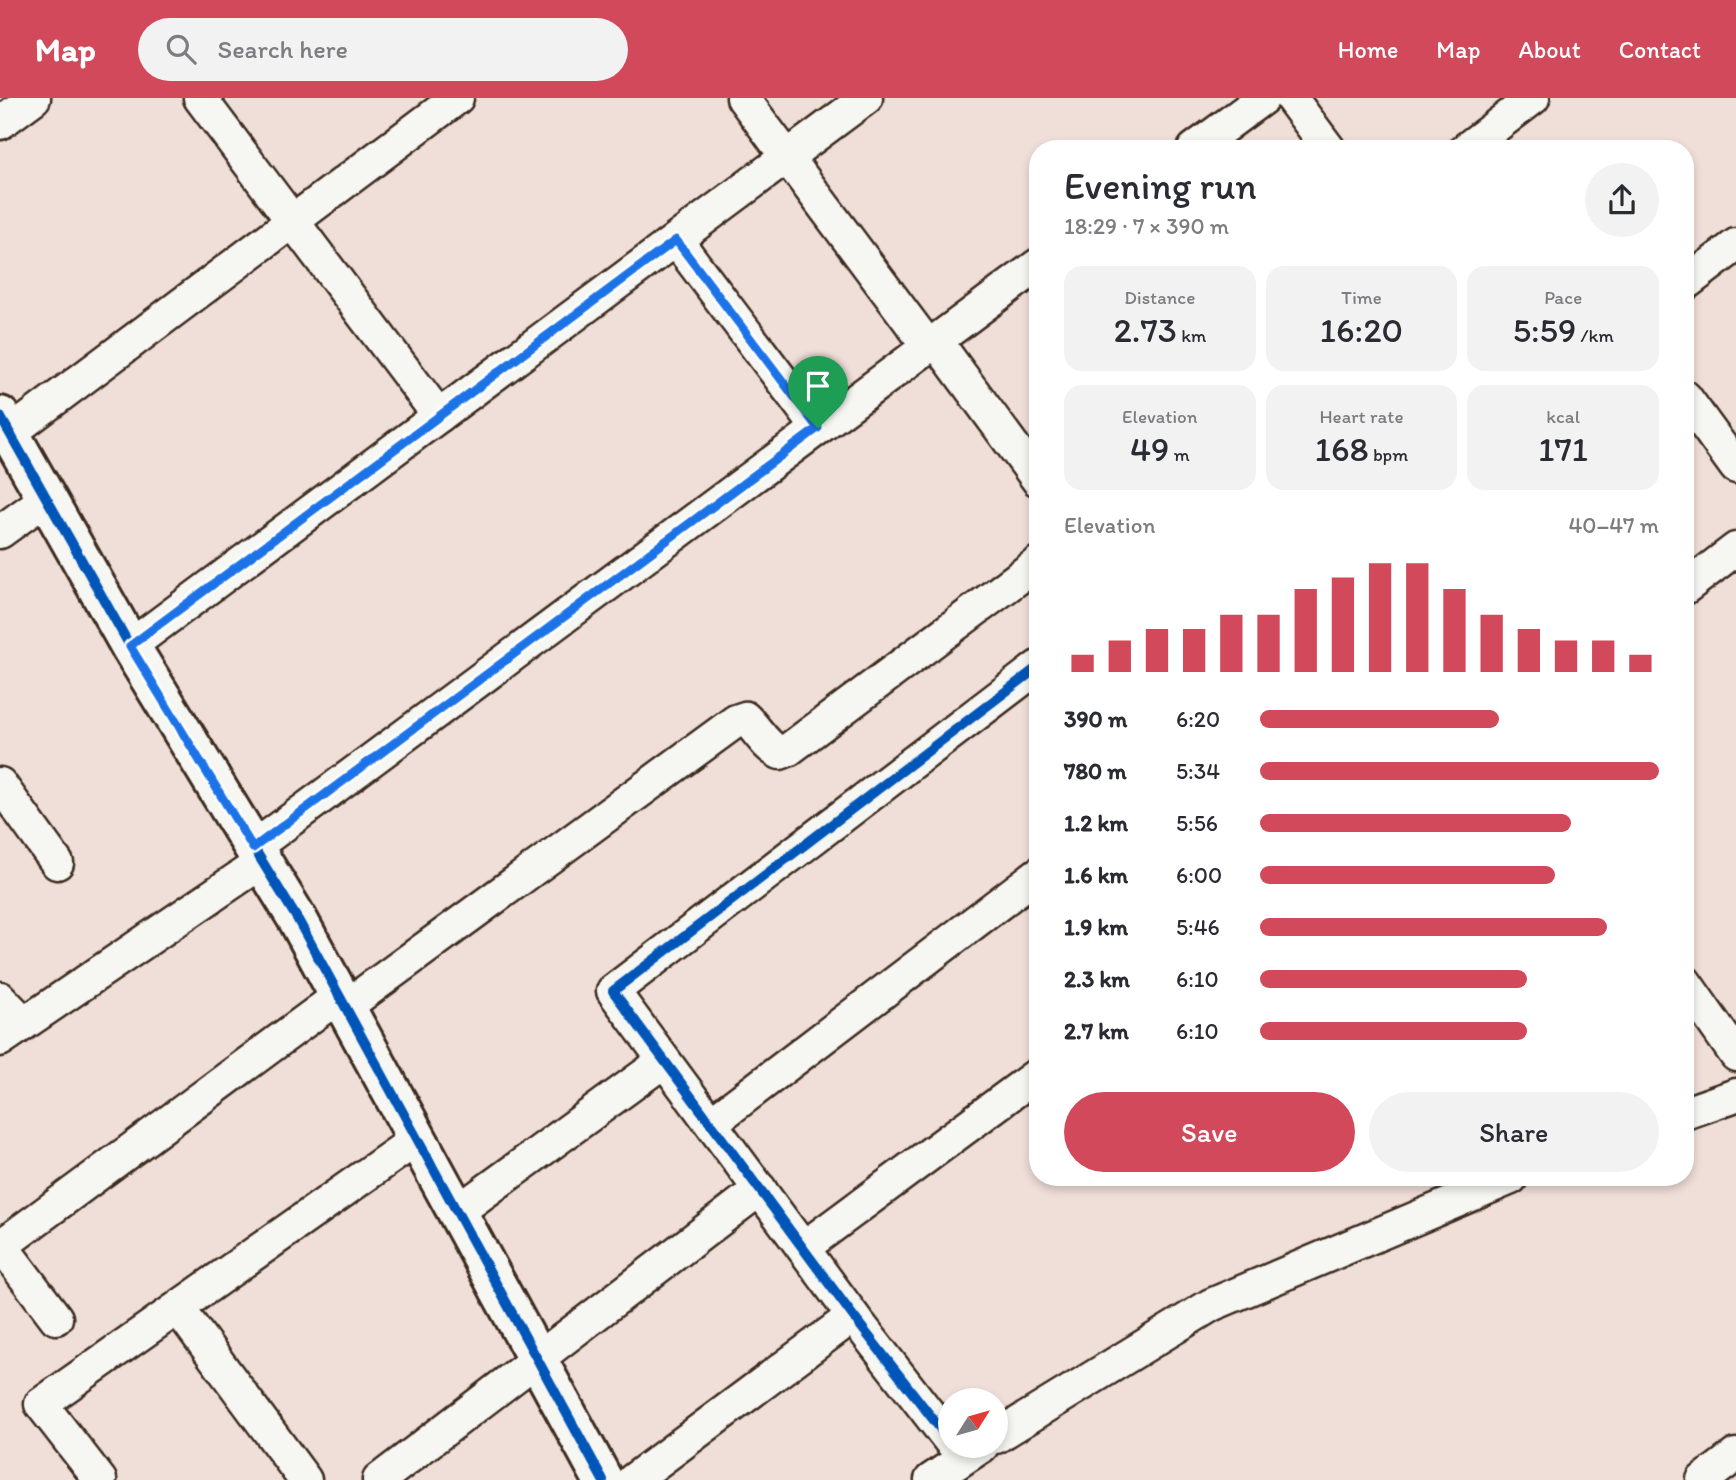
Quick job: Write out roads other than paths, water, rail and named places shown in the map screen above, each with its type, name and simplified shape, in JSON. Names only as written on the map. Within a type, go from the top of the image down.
[{"type":"street","points":[[0,123],[34,98]]},
{"type":"street","points":[[201,98],[439,416]]},
{"type":"street","points":[[457,98],[293,221],[5,425],[130,646],[298,920],[603,1480]]},
{"type":"street","points":[[743,98],[786,158],[1029,468]]},
{"type":"street","points":[[130,646],[866,98]]},
{"type":"street","points":[[1206,140],[1263,98]]},
{"type":"street","points":[[1291,98],[1322,140]]},
{"type":"street","points":[[1478,140],[1533,98]]},
{"type":"street","points":[[676,240],[818,428]]},
{"type":"street","points":[[1694,277],[1736,245]]},
{"type":"street","points":[[0,998],[12,1032],[257,855],[818,428],[1029,272]]},
{"type":"street","points":[[1694,409],[1736,467]]},
{"type":"street","points":[[0,532],[47,498]]},
{"type":"street","points":[[1694,581],[1736,549]]},
{"type":"street","points":[[56,1318],[1,1245],[736,721],[745,718],[772,750],[780,753],[788,750],[1029,570]]},
{"type":"street","points":[[954,1460],[853,1316],[613,991],[1029,674]]},
{"type":"street","points":[[0,784],[57,863]]},
{"type":"street","points":[[710,1123],[1029,881]]},
{"type":"street","points":[[1694,995],[1736,1055]]},
{"type":"street","points":[[457,1212],[664,1061]]},
{"type":"street","points":[[803,1248],[1029,1081]]},
{"type":"street","points":[[1694,1110],[1736,1095]]},
{"type":"street","points":[[100,1480],[41,1404],[417,1139]]},
{"type":"street","points":[[1008,1430],[1211,1305],[1491,1186]]},
{"type":"street","points":[[379,1480],[760,1189]]},
{"type":"street","points":[[178,1308],[305,1480]]},
{"type":"street","points":[[633,1480],[853,1316]]},
{"type":"street","points":[[1703,1480],[1736,1455]]}]
